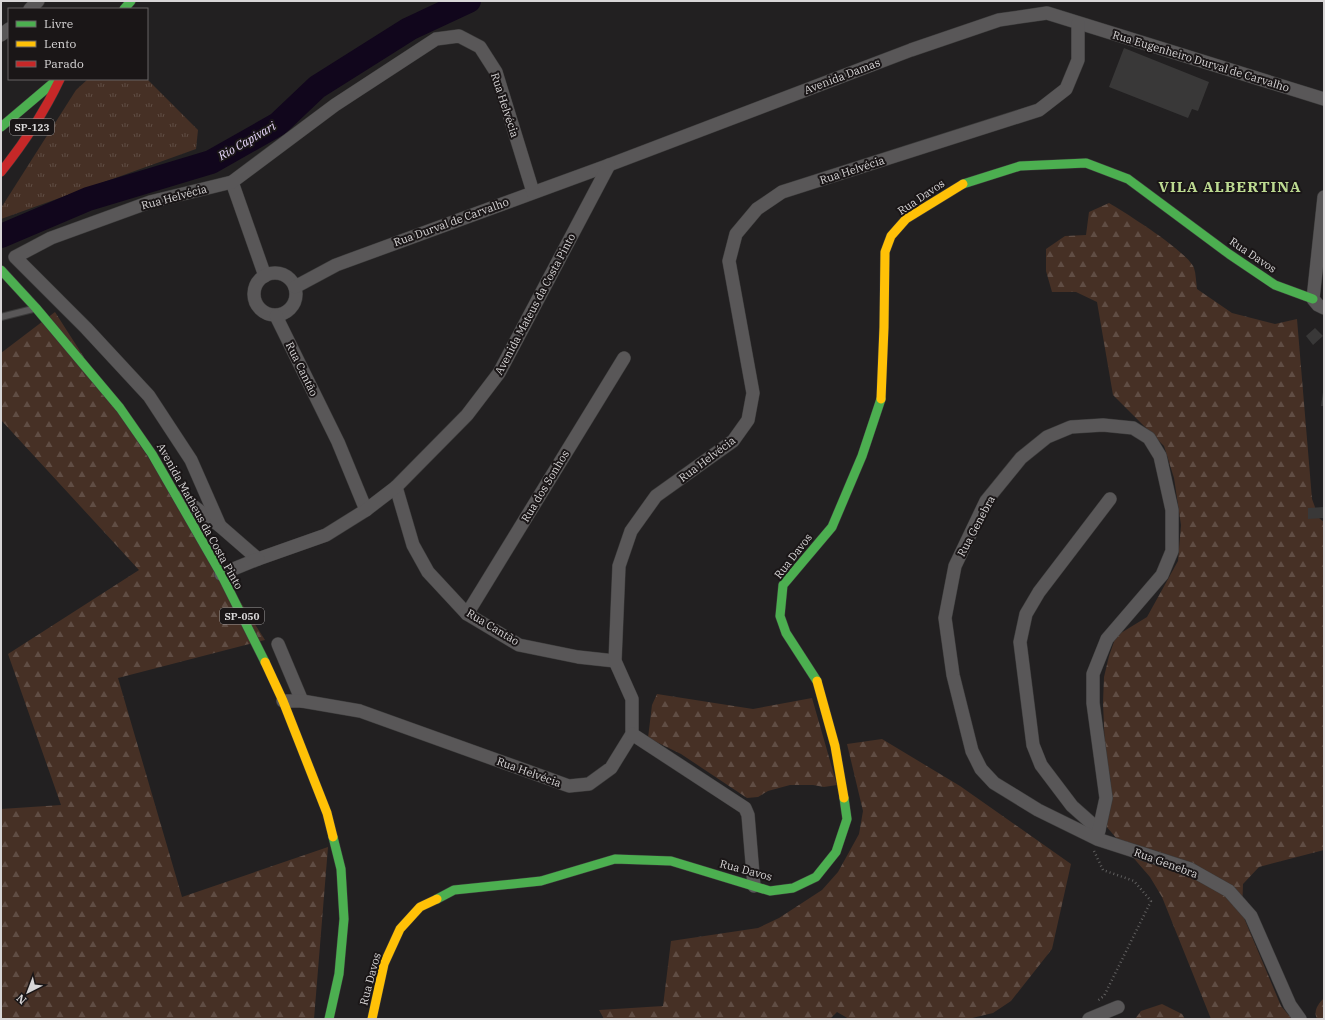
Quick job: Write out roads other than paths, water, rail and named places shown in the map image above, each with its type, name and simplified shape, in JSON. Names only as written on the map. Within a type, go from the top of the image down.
[{"type":"street","name":"Avenida Damas","points":[[609,165],[911,50],[999,20],[1047,13],[1078,23]]},
{"type":"street","name":"Rua Eugenheiro Durval de Carvalho","points":[[1078,23],[1324,99]]},
{"type":"street","name":"Rua Helvécia","points":[[283,701],[302,701],[360,711],[569,786],[589,784],[611,768],[632,734],[632,698],[615,661],[619,566],[631,531],[656,496],[733,441],[748,420],[753,393],[729,261],[736,234],[756,209],[782,192],[1039,110],[1066,89],[1078,60],[1078,23]]},
{"type":"street","name":"Rua Helvécia","points":[[1,265],[51,238],[150,202],[232,182],[335,104],[436,39],[459,36],[480,47],[496,72],[533,192]]},
{"type":"street","name":"SP-123","points":[[1,127],[47,86],[57,80]]},
{"type":"street","name":"SP-123","points":[[1,172],[13,157],[53,94],[59,80]]},
{"type":"street","name":"Rua Davos","points":[[372,1019],[384,964],[400,929],[420,907],[454,890],[541,881],[615,859],[670,861],[770,891],[793,888],[816,877],[836,852],[847,819],[835,746],[816,678],[786,633],[780,616],[783,585],[832,527],[862,456],[882,396],[885,252],[891,236],[906,219],[962,184],[1006,170],[1020,166],[1086,163],[1128,179],[1229,254],[1275,284],[1312,299]]},
{"type":"street","name":"Rua Durval de Carvalho","points":[[295,287],[336,265],[609,165]]},
{"type":"street","name":"Avenida Mateus da Costa Pinto","points":[[221,574],[326,534],[366,510],[396,487],[467,415],[499,373],[609,165]]},
{"type":"street","points":[[232,182],[265,276]]},
{"type":"street","points":[[1324,197],[1312,299],[1324,308]]},
{"type":"street","points":[[15,257],[86,328],[148,396],[190,460],[220,526]]},
{"type":"street","name":"Avenida Matheus da Costa Pinto","points":[[1,270],[36,308],[120,408],[152,454],[221,574],[283,701],[327,813],[341,869],[344,919],[339,974],[329,1019]]},
{"type":"street","points":[[274,273],[283,274],[291,279],[295,287],[297,295],[295,303],[291,310],[284,314],[276,316],[268,315],[256,304],[254,288],[258,281],[265,276],[274,273]]},
{"type":"street","name":"Rua Cantão","points":[[276,316],[338,442],[366,510]]},
{"type":"street","name":"Rua dos Sonhos","points":[[467,614],[624,358]]},
{"type":"street","name":"Rua Genebra","points":[[1094,834],[1106,798],[1093,703],[1093,674],[1108,639],[1162,575],[1172,551],[1172,510],[1160,456],[1149,438],[1133,428],[1103,425],[1071,427],[1047,437],[1021,458],[986,502],[955,566],[945,618],[957,690],[972,751],[981,769],[994,784],[1038,810],[1094,834],[1190,869],[1229,891],[1251,916],[1290,1005],[1300,1019]]},
{"type":"street","name":"Rua Cantão","points":[[396,487],[413,545],[428,572],[467,614],[519,645],[578,657],[615,661]]},
{"type":"street","points":[[175,493],[220,526],[258,560]]},
{"type":"street","points":[[1094,834],[1041,765],[1033,745],[1020,642],[1026,614],[1039,592],[1110,499]]},
{"type":"street","points":[[278,644],[302,701]]},
{"type":"street","points":[[632,734],[745,808],[748,815],[754,886]]},
{"type":"street","points":[[1088,1019],[1118,1007]]},
{"type":"lane","points":[[1,317],[36,308]]},
{"type":"waterway","name":"Rio Capivari","points":[[1,236],[88,199],[211,162],[278,124],[317,87],[409,29],[469,1]]},
{"type":"district","name":"VILA ALBERTINA","points":[[1230,187]]}]
